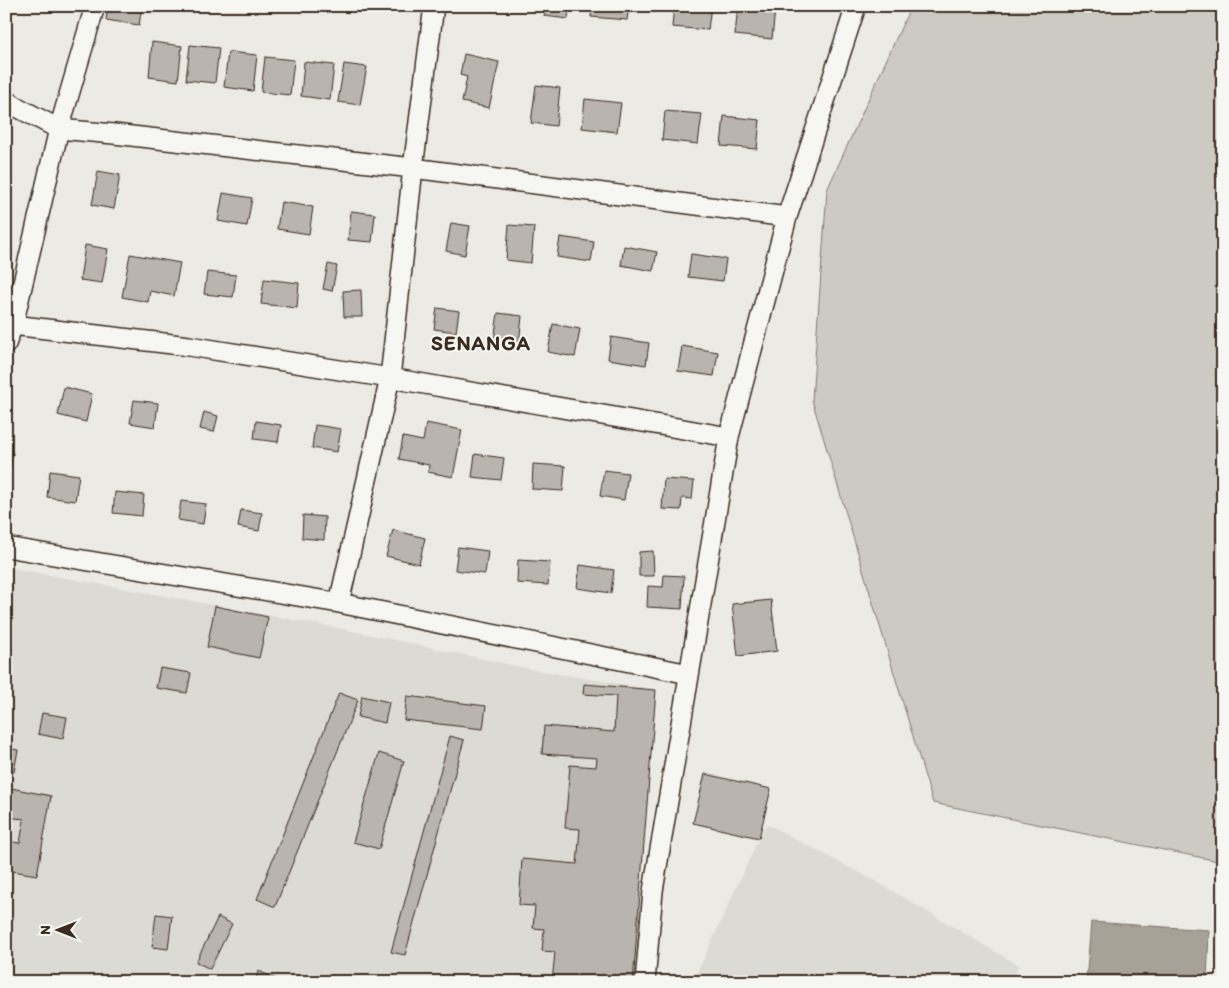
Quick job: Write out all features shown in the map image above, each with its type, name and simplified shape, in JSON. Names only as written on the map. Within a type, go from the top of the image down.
[{"type":"street","points":[[6,344],[13,325],[59,129],[95,6]]},
{"type":"street","points":[[339,603],[390,378],[434,6]]},
{"type":"street","points":[[645,982],[653,891],[729,436],[787,217],[856,6]]},
{"type":"street","points":[[6,100],[59,129],[414,168],[787,217]]},
{"type":"street","points":[[13,325],[189,346],[729,436]]},
{"type":"street","points":[[6,547],[339,603],[689,674]]},
{"type":"shaded area","points":[[911,6],[1223,6],[1223,862],[933,803],[812,400],[827,190]]},
{"type":"shaded area","points":[[6,567],[343,629],[535,670],[656,690],[633,982],[6,982]]},
{"type":"shaded area","points":[[767,824],[877,882],[1018,965],[1013,982],[693,982]]},
{"type":"shaded area","points":[[1091,922],[1209,930],[1207,982],[1086,982]]},
{"type":"building","points":[[108,6],[142,6],[139,25],[106,20]]},
{"type":"building","points":[[546,6],[569,6],[568,19],[544,16]]},
{"type":"building","points":[[592,6],[629,6],[627,20],[591,17]]},
{"type":"building","points":[[674,6],[711,6],[708,30],[672,27]]},
{"type":"building","points":[[738,6],[775,9],[772,39],[735,35]]},
{"type":"building","points":[[152,42],[182,46],[178,81],[149,77]]},
{"type":"building","points":[[190,45],[219,48],[215,83],[186,80]]},
{"type":"building","points":[[228,52],[257,55],[253,91],[224,87]]},
{"type":"building","points":[[464,54],[499,62],[489,108],[462,102],[467,77],[460,75]]},
{"type":"building","points":[[265,57],[294,60],[290,95],[261,92]]},
{"type":"building","points":[[304,62],[334,65],[330,100],[301,96]]},
{"type":"building","points":[[344,64],[367,67],[360,105],[338,102]]},
{"type":"building","points":[[536,85],[560,88],[556,126],[531,123]]},
{"type":"building","points":[[585,99],[621,103],[617,132],[582,128]]},
{"type":"building","points":[[665,111],[702,114],[698,144],[662,140]]},
{"type":"building","points":[[724,116],[760,120],[757,149],[721,146]]},
{"type":"building","points":[[98,171],[120,175],[114,209],[92,205]]},
{"type":"building","points":[[223,193],[252,198],[247,226],[218,221]]},
{"type":"building","points":[[281,202],[313,207],[309,234],[277,229]]},
{"type":"building","points":[[351,211],[375,214],[372,242],[348,240]]},
{"type":"building","points":[[451,223],[470,226],[465,255],[446,251]]},
{"type":"building","points":[[509,225],[534,227],[531,263],[506,260]]},
{"type":"building","points":[[560,237],[594,242],[591,262],[557,257]]},
{"type":"building","points":[[85,245],[108,249],[102,283],[80,280]]},
{"type":"building","points":[[624,246],[657,252],[653,271],[621,265]]},
{"type":"building","points":[[130,254],[180,263],[174,296],[150,291],[148,302],[122,297]]},
{"type":"building","points":[[691,254],[726,259],[723,281],[688,277]]},
{"type":"building","points":[[328,264],[337,266],[332,291],[323,289]]},
{"type":"building","points":[[207,272],[236,275],[233,297],[204,294]]},
{"type":"building","points":[[264,279],[299,283],[297,308],[261,304]]},
{"type":"building","points":[[361,290],[362,317],[344,317],[343,291]]},
{"type":"building","points":[[437,308],[459,311],[456,332],[434,329]]},
{"type":"building","points":[[498,313],[522,316],[519,344],[494,340]]},
{"type":"building","points":[[553,324],[580,329],[575,357],[548,352]]},
{"type":"building","points":[[611,337],[649,343],[646,365],[608,359]]},
{"type":"building","points":[[682,346],[718,352],[714,376],[678,371]]},
{"type":"building","points":[[64,387],[92,394],[86,422],[58,415]]},
{"type":"building","points":[[134,400],[158,403],[155,427],[130,423]]},
{"type":"building","points":[[204,412],[218,416],[214,432],[200,429]]},
{"type":"building","points":[[256,421],[281,425],[278,442],[254,439]]},
{"type":"building","points":[[426,423],[462,430],[453,477],[428,472],[429,465],[399,459],[403,437],[423,441]]},
{"type":"building","points":[[315,425],[341,429],[337,452],[312,448]]},
{"type":"building","points":[[6,452],[13,453],[6,491]]},
{"type":"building","points":[[475,454],[504,458],[501,480],[472,477]]},
{"type":"building","points":[[533,464],[565,466],[563,491],[532,489]]},
{"type":"building","points":[[604,470],[628,473],[624,500],[600,496]]},
{"type":"building","points":[[50,471],[79,475],[75,501],[47,497]]},
{"type":"building","points":[[664,479],[694,481],[692,499],[682,498],[681,510],[662,509]]},
{"type":"building","points":[[115,492],[144,495],[142,516],[113,513]]},
{"type":"building","points":[[181,501],[206,504],[203,524],[178,520]]},
{"type":"building","points":[[241,510],[262,513],[259,531],[238,527]]},
{"type":"building","points":[[303,515],[325,517],[324,540],[302,538]]},
{"type":"building","points":[[393,530],[425,538],[419,564],[386,556]]},
{"type":"building","points":[[458,547],[488,551],[485,574],[455,570]]},
{"type":"building","points":[[653,551],[654,576],[639,576],[639,552]]},
{"type":"building","points":[[518,560],[550,562],[548,585],[517,583]]},
{"type":"building","points":[[580,565],[614,570],[611,593],[577,588]]},
{"type":"building","points":[[664,575],[684,576],[682,609],[647,607],[648,586],[663,587]]},
{"type":"building","points":[[771,600],[777,651],[738,656],[732,604]]},
{"type":"building","points":[[215,606],[268,617],[259,658],[207,647]]},
{"type":"building","points":[[160,668],[191,673],[187,693],[156,688]]},
{"type":"building","points":[[584,684],[656,690],[633,982],[552,982],[555,952],[542,951],[544,929],[533,928],[535,906],[519,905],[522,859],[577,864],[580,829],[565,828],[570,765],[596,767],[597,758],[542,754],[544,726],[614,732],[616,696],[583,694]]},
{"type":"building","points":[[339,693],[358,700],[275,907],[257,899]]},
{"type":"building","points":[[362,696],[389,702],[385,723],[358,717]]},
{"type":"building","points":[[407,696],[486,706],[483,729],[404,720]]},
{"type":"building","points":[[42,713],[67,717],[63,739],[38,734]]},
{"type":"building","points":[[450,736],[464,740],[405,955],[391,952]]},
{"type":"building","points":[[6,748],[18,750],[14,772],[6,770]]},
{"type":"building","points":[[379,753],[404,761],[379,849],[353,842]]},
{"type":"building","points":[[705,774],[771,789],[759,838],[693,823]]},
{"type":"building","points":[[6,787],[51,796],[37,875],[6,870],[6,841],[20,843],[24,819],[6,817]]},
{"type":"building","points":[[156,914],[172,916],[168,949],[152,947]]},
{"type":"building","points":[[218,917],[232,924],[210,969],[196,962]]},
{"type":"building","points":[[259,971],[282,982],[254,982]]},
{"type":"district","name":"SENANGA","points":[[481,343]]}]
